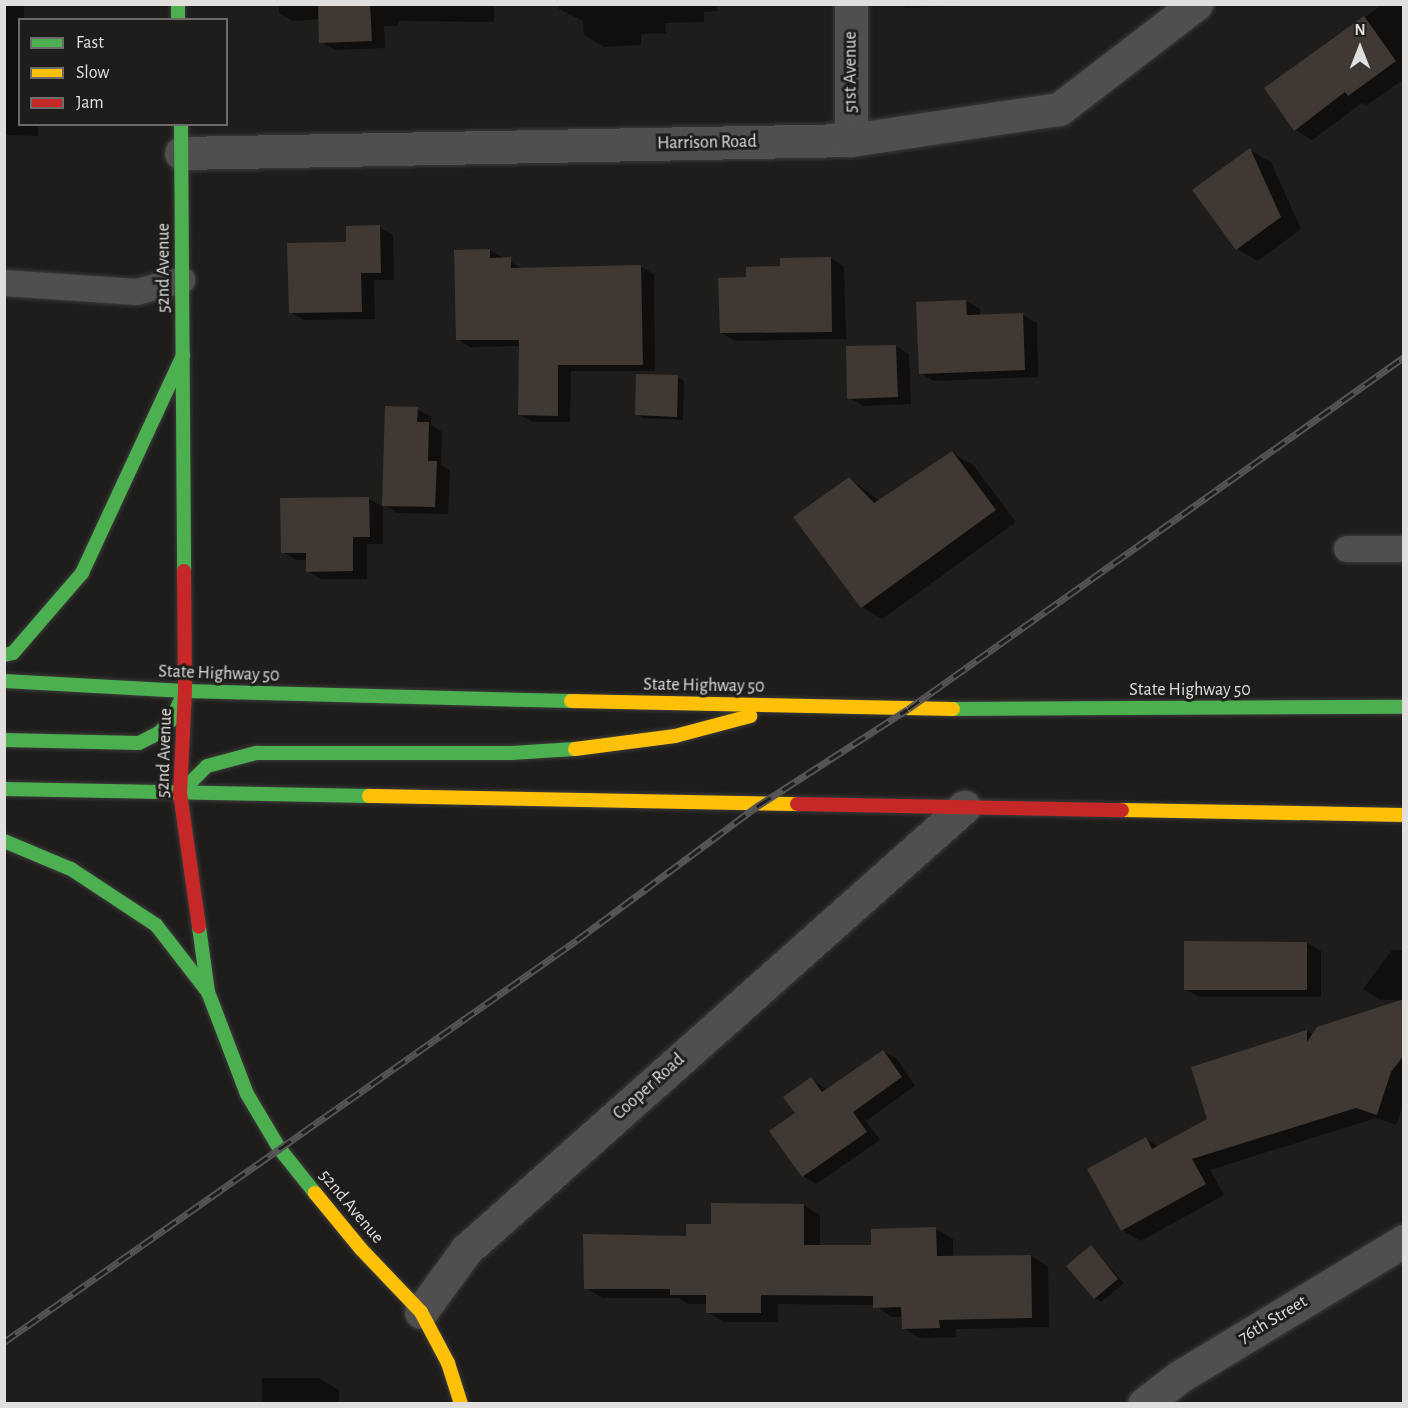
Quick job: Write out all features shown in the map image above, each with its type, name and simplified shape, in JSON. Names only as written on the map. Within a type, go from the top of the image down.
[{"type":"main road","name":"52nd Avenue","points":[[181,139],[185,691],[180,793],[208,992],[247,1094],[279,1148],[361,1249],[421,1312]]},
{"type":"main road","points":[[4,655],[12,653],[42,622],[82,573],[183,355]]},
{"type":"main road","name":"State Highway 50","points":[[4,681],[185,691],[787,706],[1404,707]]},
{"type":"main road","points":[[4,740],[139,743],[159,734],[171,720],[185,691]]},
{"type":"main road","points":[[180,793],[207,766],[256,753],[511,753],[604,747],[675,736],[787,706]]},
{"type":"main road","points":[[4,789],[1404,815]]},
{"type":"main road","points":[[4,841],[70,869],[156,925],[208,992]]},
{"type":"main road","points":[[421,1312],[448,1364],[461,1404]]},
{"type":"street","name":"51st Avenue","points":[[851,4],[851,140]]},
{"type":"street","name":"Harrison Road","points":[[181,139],[851,140],[1059,109],[1196,4]]},
{"type":"street","name":"Cooper Road","points":[[421,1312],[466,1250],[964,807]]},
{"type":"street","name":"76th Street","points":[[1144,1404],[1179,1377],[1404,1241]]},
{"type":"lane","points":[[4,283],[137,292],[182,280]]},
{"type":"lane","points":[[1347,549],[1404,549]]},
{"type":"building","points":[[318,4],[370,4],[372,41],[319,43]]},
{"type":"building","points":[[1364,16],[1396,61],[1348,96],[1345,92],[1294,131],[1264,88]]},
{"type":"building","points":[[1250,148],[1281,217],[1236,250],[1192,190]]},
{"type":"building","points":[[380,225],[381,273],[361,273],[362,312],[289,313],[287,243],[346,242],[346,226]]},
{"type":"building","points":[[490,249],[490,258],[511,257],[511,268],[641,265],[643,365],[558,365],[558,416],[518,415],[519,340],[456,340],[454,250]]},
{"type":"building","points":[[831,257],[832,332],[720,333],[718,278],[746,277],[746,267],[780,266],[780,258]]},
{"type":"building","points":[[966,300],[967,315],[1023,313],[1025,370],[919,374],[916,302]]},
{"type":"building","points":[[896,345],[898,397],[847,399],[846,346]]},
{"type":"building","points":[[636,374],[678,375],[677,417],[635,415]]},
{"type":"building","points":[[385,406],[418,407],[417,422],[429,422],[428,461],[437,461],[435,507],[382,506]]},
{"type":"building","points":[[952,451],[996,510],[861,608],[793,517],[849,477],[874,503]]},
{"type":"building","points":[[369,497],[370,537],[353,537],[353,571],[306,572],[306,553],[281,553],[280,498]]},
{"type":"building","points":[[1184,941],[1307,942],[1307,990],[1184,990]]},
{"type":"building","points":[[1404,999],[1404,1055],[1391,1072],[1377,1115],[1356,1108],[1192,1159],[1206,1184],[1121,1231],[1087,1169],[1146,1137],[1152,1149],[1207,1119],[1191,1067],[1307,1030],[1307,1042],[1317,1027]]},
{"type":"building","points":[[883,1050],[902,1077],[853,1112],[867,1132],[802,1177],[769,1131],[795,1113],[783,1097],[811,1077],[822,1092]]},
{"type":"building","points":[[711,1203],[804,1204],[804,1245],[871,1245],[871,1229],[936,1227],[937,1256],[1031,1255],[1032,1318],[939,1320],[940,1328],[902,1329],[901,1307],[873,1308],[873,1296],[761,1295],[761,1313],[706,1313],[706,1295],[670,1295],[670,1289],[584,1289],[583,1234],[686,1236],[686,1224],[711,1224]]},
{"type":"building","points":[[1091,1245],[1118,1279],[1094,1299],[1066,1266]]},
{"type":"railway","points":[[4,1342],[577,940],[759,805],[908,709],[1404,357]]},
{"type":"traffic: fast","points":[[178,4],[178,18]]},
{"type":"traffic: fast","points":[[181,126],[184,571]]},
{"type":"traffic: fast","points":[[4,655],[13,653],[82,573],[183,355]]},
{"type":"traffic: fast","points":[[4,681],[185,691],[571,701]]},
{"type":"traffic: fast","points":[[4,740],[139,743],[159,733],[171,720],[185,691]]},
{"type":"traffic: fast","points":[[953,709],[1404,707]]},
{"type":"traffic: fast","points":[[180,793],[207,766],[256,753],[511,753],[575,749]]},
{"type":"traffic: fast","points":[[4,789],[369,796]]},
{"type":"traffic: fast","points":[[4,841],[71,869],[156,925],[208,992]]},
{"type":"traffic: fast","points":[[199,927],[208,992],[247,1094],[279,1148],[315,1193]]},
{"type":"traffic: slow","points":[[571,701],[953,709]]},
{"type":"traffic: slow","points":[[575,749],[675,736],[750,716]]},
{"type":"traffic: slow","points":[[369,796],[797,804]]},
{"type":"traffic: slow","points":[[1122,810],[1404,815]]},
{"type":"traffic: slow","points":[[315,1193],[361,1249],[421,1312],[448,1363],[461,1404]]},
{"type":"traffic: jam","points":[[184,571],[185,691],[180,793],[199,927]]},
{"type":"traffic: jam","points":[[797,804],[1122,810]]}]
